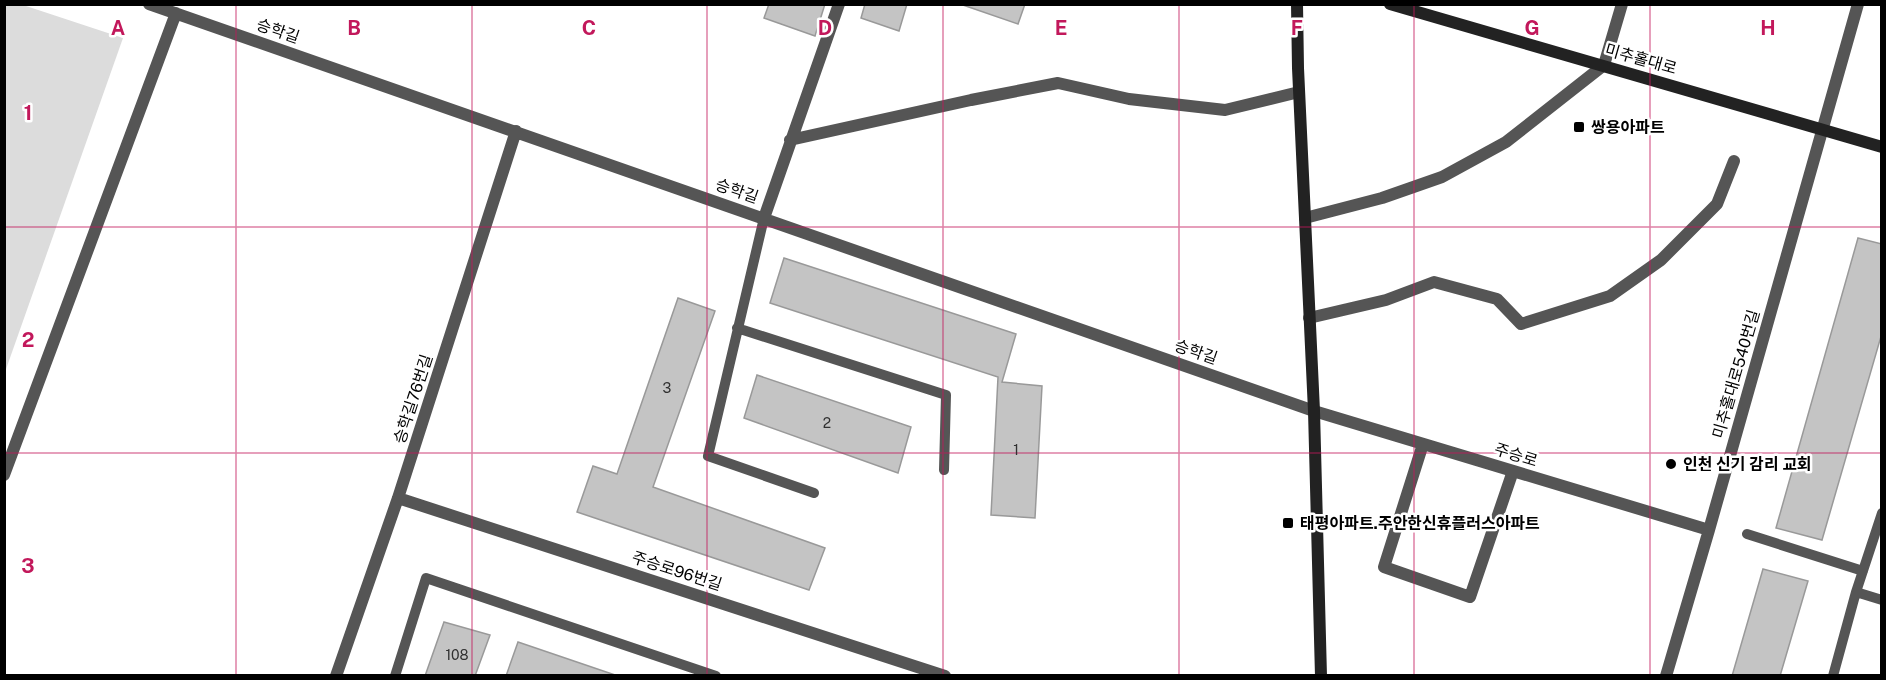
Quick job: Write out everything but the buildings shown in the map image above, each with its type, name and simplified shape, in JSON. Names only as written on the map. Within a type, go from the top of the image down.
[{"type":"street","name":"승학길","points":[[149,4],[1314,411]]},
{"type":"street","points":[[764,218],[839,4]]},
{"type":"street","points":[[1297,4],[1314,411],[1321,675]]},
{"type":"street","name":"미추홀대로","points":[[1390,4],[1881,147]]},
{"type":"street","points":[[1305,218],[1382,198],[1442,177],[1506,142],[1604,65],[1622,4]]},
{"type":"street","name":"미추홀대로540번길","points":[[1666,675],[1858,4]]},
{"type":"street","points":[[4,475],[176,13]]},
{"type":"street","points":[[790,140],[1058,83],[1129,99],[1225,110],[1299,92]]},
{"type":"street","name":"승학길76번길","points":[[336,675],[398,498],[516,131]]},
{"type":"street","points":[[1309,318],[1386,300],[1434,282],[1497,299],[1521,324],[1610,296],[1661,260],[1717,204],[1734,161]]},
{"type":"street","name":"주승로","points":[[1314,411],[1709,530]]},
{"type":"street","points":[[1423,444],[1384,567],[1470,597],[1513,471]]},
{"type":"street","name":"주승로96번길","points":[[398,498],[945,675]]},
{"type":"lane","points":[[764,218],[708,456],[814,493]]},
{"type":"lane","points":[[737,328],[946,395],[944,470]]},
{"type":"lane","points":[[1833,675],[1881,513]]},
{"type":"lane","points":[[1747,534],[1863,571]]},
{"type":"lane","points":[[395,675],[426,578],[716,675]]},
{"type":"lane","points":[[1856,592],[1881,600]]},
{"type":"shaded area","points":[[20,4],[123,38],[5,372],[4,5]]},
{"type":"place","name":"쌍용아파트","points":[[1579,127]]},
{"type":"place","name":"인천 신기 감리 교회","points":[[1671,464]]},
{"type":"place","name":"태평아파트.주안한신휴플러스아파트","points":[[1288,523]]}]
